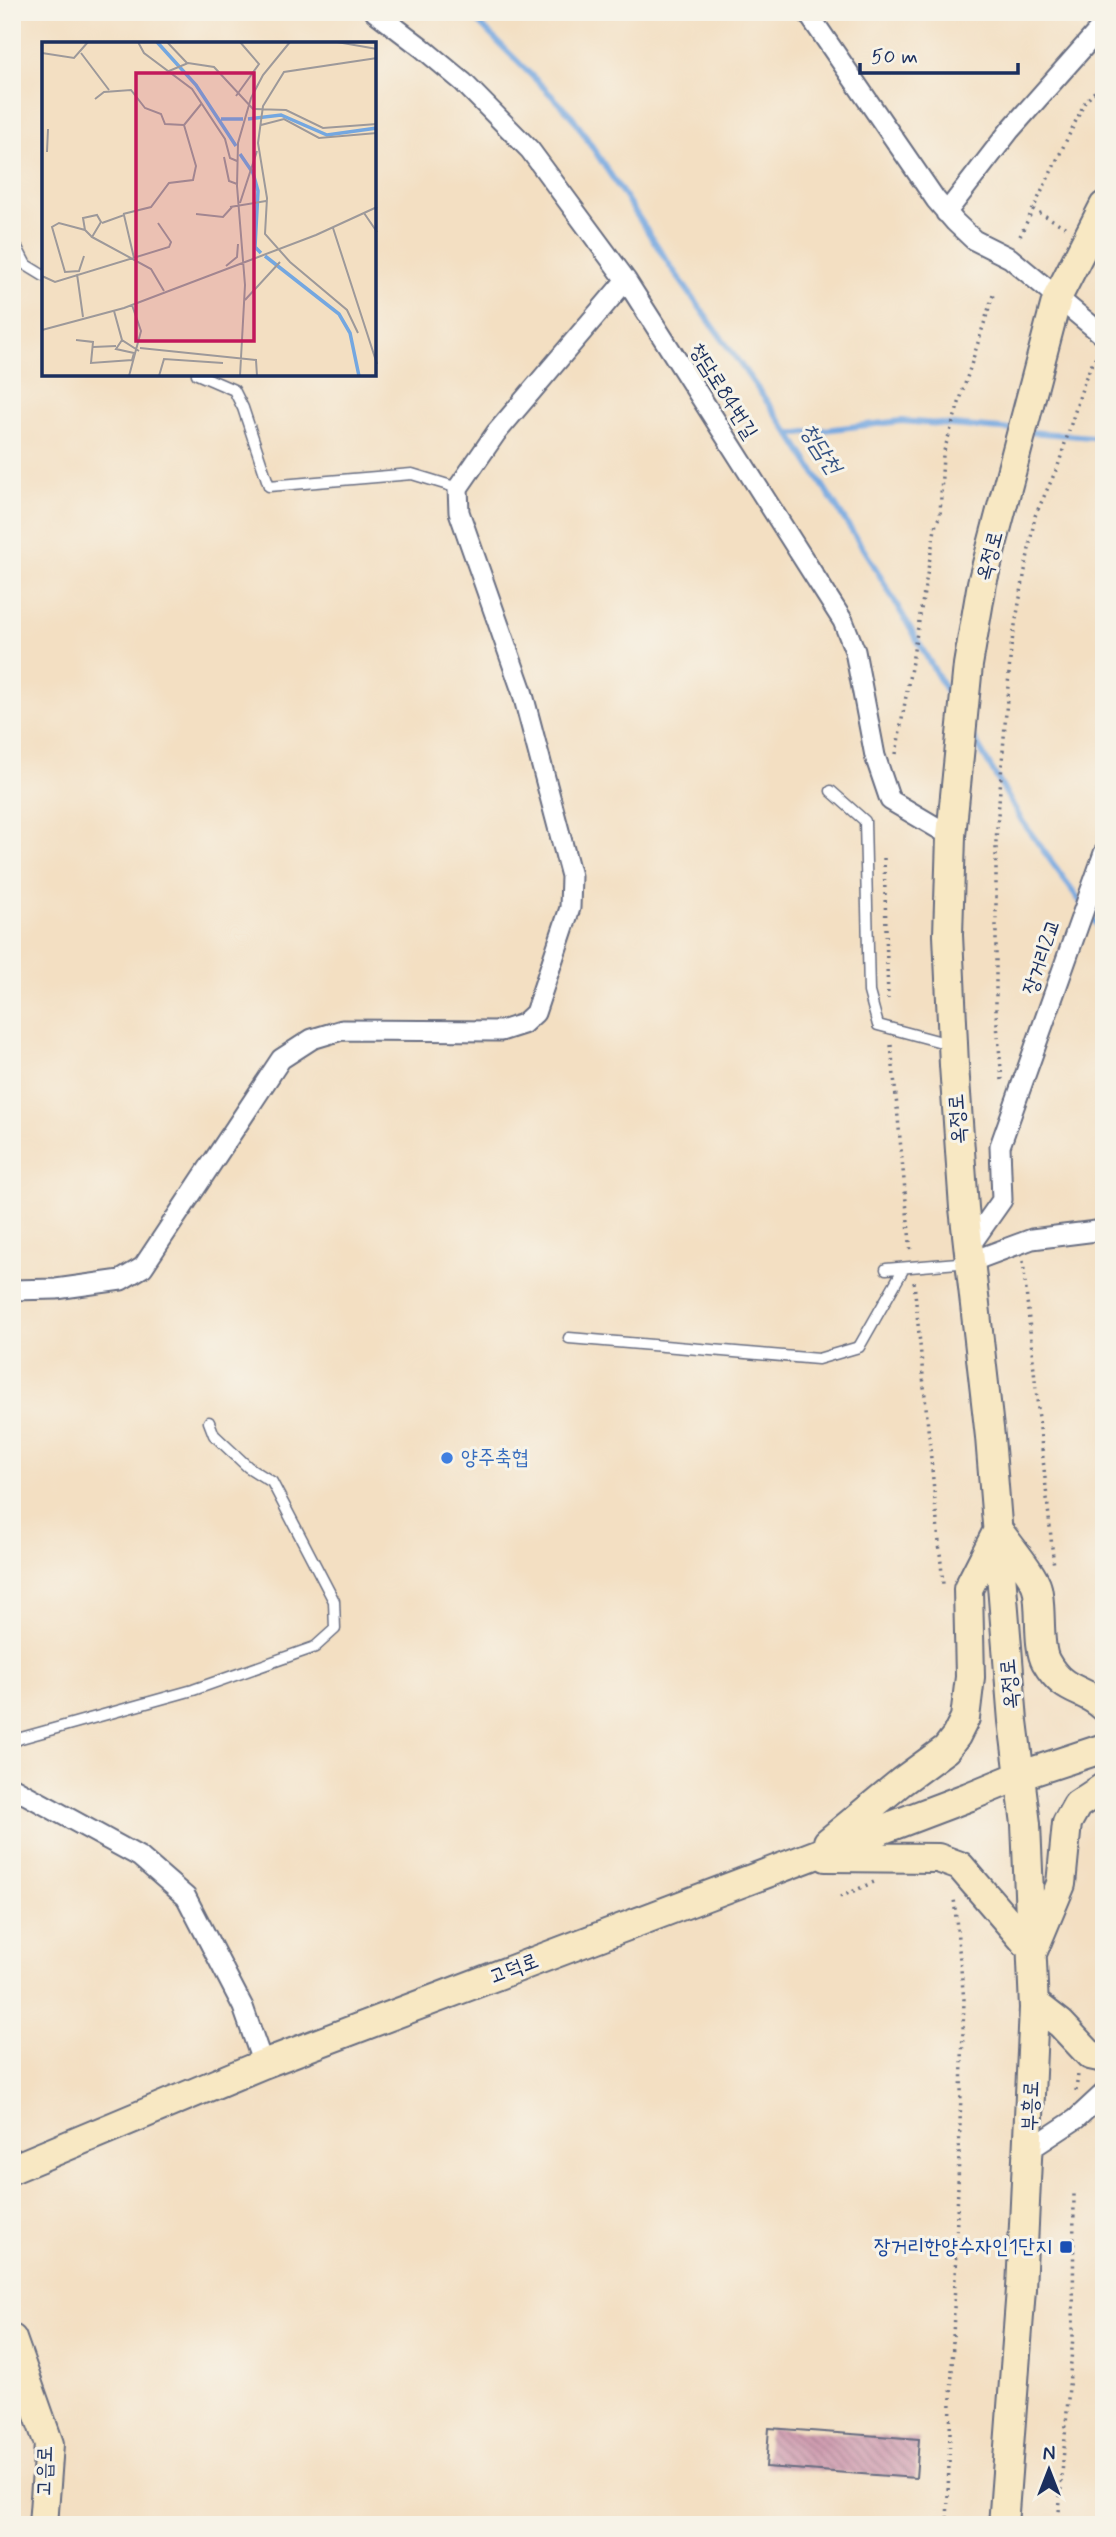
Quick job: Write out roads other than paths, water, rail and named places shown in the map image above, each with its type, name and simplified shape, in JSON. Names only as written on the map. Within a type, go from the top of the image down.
[{"type":"main road","points":[[1057,298],[1104,206]]},
{"type":"main road","name":"옥정로","points":[[1019,1776],[990,1437],[964,1208],[948,935],[953,823],[968,665],[982,583],[1057,298]]},
{"type":"main road","points":[[810,1857],[947,1748],[956,1736],[965,1718],[970,1677],[968,1589],[998,1530],[1037,1586],[1044,1660],[1060,1682],[1096,1700],[1104,1707]]},
{"type":"main road","points":[[1019,1776],[1104,1748]]},
{"type":"main road","name":"고덕로","points":[[12,2169],[262,2064],[1019,1776]]},
{"type":"main road","name":"부흥로","points":[[1003,2525],[1021,2289],[1034,2003],[1026,1824],[1019,1776]]},
{"type":"main road","points":[[810,1857],[938,1858],[960,1866],[1032,1951],[1061,1884],[1067,1823],[1077,1805],[1104,1787]]},
{"type":"main road","points":[[1034,2003],[1061,2024],[1090,2054],[1104,2058]]},
{"type":"main road","name":"고읍로","points":[[14,2349],[49,2444],[43,2525]]},
{"type":"street","name":"청담로84번길","points":[[374,12],[463,82],[530,150],[626,280],[844,621],[855,651],[876,756],[890,800],[953,823]]},
{"type":"street","points":[[807,12],[946,213],[974,240],[1010,258],[1057,298],[1101,344]]},
{"type":"street","points":[[946,213],[1010,130],[1104,24]]},
{"type":"street","points":[[12,1290],[57,1289],[121,1280],[143,1267],[281,1059],[312,1039],[342,1030],[501,1031],[523,1024],[535,1013],[570,908],[571,876],[522,691],[459,512],[458,488],[496,433],[626,280]]},
{"type":"street","name":"장거리2교","points":[[970,1255],[1002,1200],[1000,1146],[1104,853]]},
{"type":"street","points":[[970,1255],[1032,1238],[1099,1230]]},
{"type":"street","points":[[12,1787],[140,1857],[186,1897],[243,2007],[262,2064]]},
{"type":"street","points":[[1029,2150],[1076,2119],[1104,2093]]},
{"type":"lane","points":[[12,238],[26,265],[42,275]]},
{"type":"lane","points":[[202,376],[234,390],[243,408],[269,486],[412,474],[458,488]]},
{"type":"lane","points":[[831,791],[865,821],[869,992],[878,1026],[953,1045]]},
{"type":"lane","points":[[886,1269],[970,1255]]},
{"type":"lane","points":[[569,1338],[818,1359],[859,1347],[908,1267]]},
{"type":"lane","points":[[12,1742],[194,1690],[315,1647],[335,1629],[334,1601],[272,1482],[248,1467],[214,1435],[209,1422]]},
{"type":"waterway","name":"청담천","points":[[468,12],[572,116],[673,270],[790,434],[876,569],[954,704]]},
{"type":"waterway","points":[[790,434],[901,421],[1014,430]]},
{"type":"waterway","points":[[1029,432],[1104,438]]},
{"type":"waterway","name":"청담천","points":[[972,735],[1022,821],[1104,934]]},
{"type":"place","name":"양주축협","points":[[447,1458]]},
{"type":"place","name":"장거리한양수자인1단지","points":[[1066,2247]]}]
